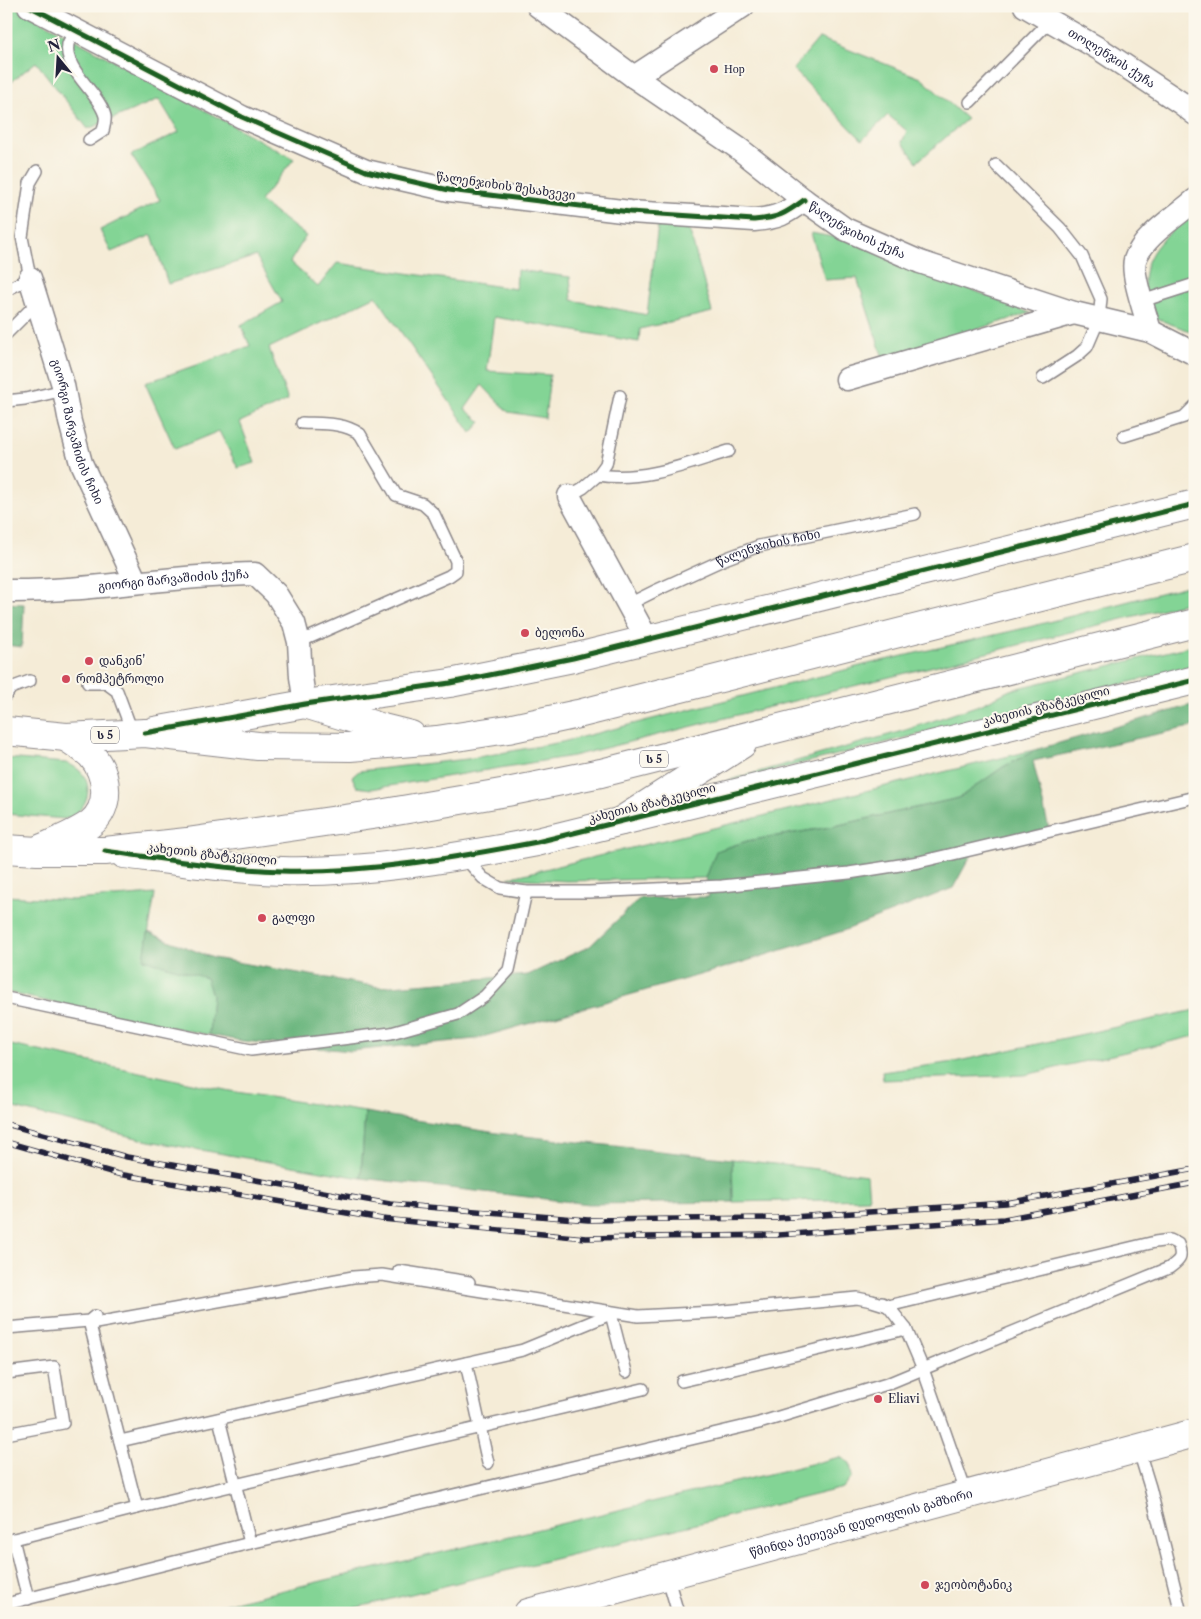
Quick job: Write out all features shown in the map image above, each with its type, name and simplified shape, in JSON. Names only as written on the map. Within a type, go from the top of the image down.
[{"type":"main road","points":[[139,733],[305,704],[486,676],[573,658],[1195,504]]},
{"type":"main road","name":"ს 5","points":[[6,731],[66,737],[139,733],[258,746],[350,747],[437,740],[508,729],[578,714],[1195,558]]},
{"type":"main road","name":"კახეთის გზატკეცილი","points":[[6,849],[106,851],[187,842],[379,814],[507,792],[601,773],[1195,623]]},
{"type":"main road","name":"კახეთის გზატკეცილი","points":[[106,851],[226,868],[283,871],[393,867],[464,856],[537,842],[1195,680]]},
{"type":"main road","points":[[305,704],[383,728],[437,740]]},
{"type":"main road","points":[[621,821],[762,731]]},
{"type":"main road","points":[[37,851],[90,823],[102,812],[106,794],[100,770],[90,755],[66,737]]},
{"type":"main road","name":"წმინდა ქეთევან დედოფლის გამზირი","points":[[528,1613],[1195,1433]]},
{"type":"street","name":"წალენჯიხის შესახვევი","points":[[29,6],[242,117],[366,171],[449,190],[630,212],[754,220],[771,219],[786,213],[804,200]]},
{"type":"street","name":"წალენჯიხის ქუჩა","points":[[538,6],[634,77],[738,148],[804,200],[846,229],[920,262],[1074,313],[1150,331],[1195,354]]},
{"type":"street","points":[[634,77],[743,6]]},
{"type":"street","name":"თოლენჯის ქუჩა","points":[[1025,6],[1101,50],[1195,114]]},
{"type":"street","points":[[1150,331],[1135,276],[1135,260],[1146,241],[1195,200]]},
{"type":"street","name":"გიორგი შარვაშიძის ჩიხი","points":[[30,278],[64,390],[80,463],[136,582]]},
{"type":"street","points":[[847,379],[1074,313]]},
{"type":"street","points":[[569,496],[647,639]]},
{"type":"street","name":"გიორგი შარვაშიძის ქუჩა","points":[[6,592],[83,588],[225,574],[255,574],[276,594],[294,623],[299,642],[305,704]]},
{"type":"lane","points":[[970,102],[1050,21]]},
{"type":"lane","points":[[76,31],[68,43],[71,65],[102,107],[106,118],[103,131],[89,140]]},
{"type":"lane","points":[[996,165],[1060,228],[1082,256],[1101,299],[1099,319],[1087,347],[1077,356],[1043,378]]},
{"type":"lane","points":[[6,290],[30,278],[22,237],[30,183],[37,171]]},
{"type":"lane","points":[[1142,301],[1195,284]]},
{"type":"lane","points":[[6,334],[37,303]]},
{"type":"lane","points":[[6,401],[64,390]]},
{"type":"lane","points":[[569,496],[583,488],[598,475],[606,464],[620,396]]},
{"type":"lane","points":[[1124,436],[1184,417],[1195,406]]},
{"type":"lane","points":[[299,642],[449,576],[456,571],[456,561],[434,514],[423,504],[396,495],[360,434],[351,428],[334,424],[302,423]]},
{"type":"lane","points":[[598,475],[613,477],[656,473],[729,451]]},
{"type":"lane","name":"წალენჯიხის ჩიხი","points":[[629,604],[727,558],[759,546],[915,514]]},
{"type":"lane","points":[[6,695],[11,688],[30,680]]},
{"type":"lane","points":[[88,683],[106,682],[117,691],[139,733]]},
{"type":"lane","points":[[464,856],[483,878],[500,888],[526,892],[589,892],[722,886],[849,873],[919,862],[1195,797]]},
{"type":"lane","points":[[6,998],[251,1050],[391,1033],[458,1014],[485,996],[509,970],[526,892]]},
{"type":"lane","points":[[6,1604],[493,1483],[759,1423],[886,1384],[1169,1268],[1179,1260],[1181,1252],[1178,1244],[1170,1240],[1155,1242],[888,1306]]},
{"type":"lane","points":[[137,1508],[90,1322],[92,1317],[364,1268],[382,1268],[425,1274],[613,1311],[714,1306],[839,1292],[858,1292],[873,1297],[888,1306],[906,1328],[923,1369],[967,1495]]},
{"type":"lane","points":[[120,1441],[523,1350],[613,1311]]},
{"type":"lane","points":[[613,1311],[626,1372]]},
{"type":"lane","points":[[6,1328],[90,1322]]},
{"type":"lane","points":[[682,1381],[906,1328]]},
{"type":"lane","points":[[466,1363],[488,1463]]},
{"type":"lane","points":[[6,1373],[54,1367],[63,1423],[6,1434]]},
{"type":"lane","points":[[28,1599],[10,1540],[137,1508],[644,1390]]},
{"type":"lane","points":[[219,1418],[250,1543]]},
{"type":"lane","points":[[1138,1448],[1154,1502],[1181,1613]]},
{"type":"lane","points":[[667,1575],[678,1613]]},
{"type":"green space","points":[[6,6],[13,6],[294,159],[260,201],[306,236],[290,262],[318,287],[337,263],[516,289],[517,270],[570,277],[572,300],[647,315],[658,225],[688,225],[712,312],[640,329],[639,342],[494,317],[487,371],[550,375],[545,418],[508,412],[482,385],[465,409],[481,422],[471,433],[376,296],[269,348],[288,400],[240,422],[255,463],[238,468],[219,431],[175,449],[145,383],[250,346],[241,325],[282,302],[256,256],[168,284],[152,235],[111,252],[100,230],[160,200],[131,155],[179,132],[159,99],[88,129],[36,62],[6,86]]},
{"type":"green space","points":[[819,38],[921,78],[967,119],[917,162],[902,142],[907,131],[888,115],[862,140],[793,69]]},
{"type":"green space","points":[[1195,211],[1195,333],[1157,319],[1147,298],[1144,286],[1145,273],[1153,252],[1168,235]]},
{"type":"green space","points":[[811,233],[849,240],[1030,313],[883,358],[857,278],[825,280]]},
{"type":"green space","points":[[1195,584],[1195,601],[573,756],[371,789],[357,787],[352,777],[359,771],[467,759],[562,742],[868,664],[1025,628]]},
{"type":"green space","points":[[6,603],[24,604],[22,647],[6,645]]},
{"type":"green space","points":[[1195,645],[1195,666],[691,791],[906,730],[982,704],[1010,690]]},
{"type":"green space","points":[[1195,704],[1195,726],[1033,761],[1049,829],[976,846],[953,888],[843,931],[724,968],[475,1039],[351,1051],[242,1041],[209,1035],[212,995],[206,978],[144,959],[148,932],[213,958],[379,987],[528,975],[590,946],[640,898],[709,897],[706,878],[716,851],[747,841],[830,827],[959,798],[1003,767],[1038,749]]},
{"type":"green space","points":[[1038,749],[1003,767],[959,798],[830,827],[747,841],[717,851],[706,878],[567,881],[508,878]]},
{"type":"green space","points":[[6,758],[66,763],[76,768],[87,782],[88,791],[82,807],[75,814],[65,819],[6,814]]},
{"type":"green space","points":[[155,894],[144,959],[206,977],[212,995],[209,1035],[6,992],[6,896],[73,900]]},
{"type":"green space","points":[[1195,1010],[1195,1036],[1025,1075],[883,1080],[882,1072],[954,1062]]},
{"type":"green space","points":[[6,1044],[230,1091],[365,1112],[361,1178],[149,1141],[6,1106]]},
{"type":"green space","points":[[365,1112],[497,1133],[732,1159],[733,1202],[589,1204],[361,1178]]},
{"type":"green space","points":[[732,1159],[867,1175],[869,1199],[733,1202]]},
{"type":"green space","points":[[840,1457],[850,1463],[852,1477],[843,1488],[334,1613],[188,1613]]},
{"type":"railway","points":[[6,1124],[127,1157],[390,1204],[588,1220],[777,1218],[1006,1203],[1195,1169]]},
{"type":"railway","points":[[6,1142],[118,1174],[382,1219],[586,1238],[778,1235],[1004,1219],[1195,1183]]},
{"type":"cycle path","points":[[29,6],[242,117],[366,171],[449,190],[630,212],[754,220],[781,214],[804,200]]},
{"type":"cycle path","points":[[145,733],[305,704],[450,683],[573,658],[1195,504]]},
{"type":"cycle path","points":[[105,851],[216,866],[282,871],[347,870],[474,854],[537,842],[1195,680]]},
{"type":"place","name":"Нор","points":[[714,69]]},
{"type":"place","name":"ბელონა","points":[[525,633]]},
{"type":"place","name":"დანკინ'","points":[[89,661]]},
{"type":"place","name":"რომპეტროლი","points":[[66,679]]},
{"type":"place","name":"გალფი","points":[[262,918]]},
{"type":"place","name":"Eliavi","points":[[878,1399]]},
{"type":"place","name":"ჯეობოტანიკ","points":[[925,1585]]}]
